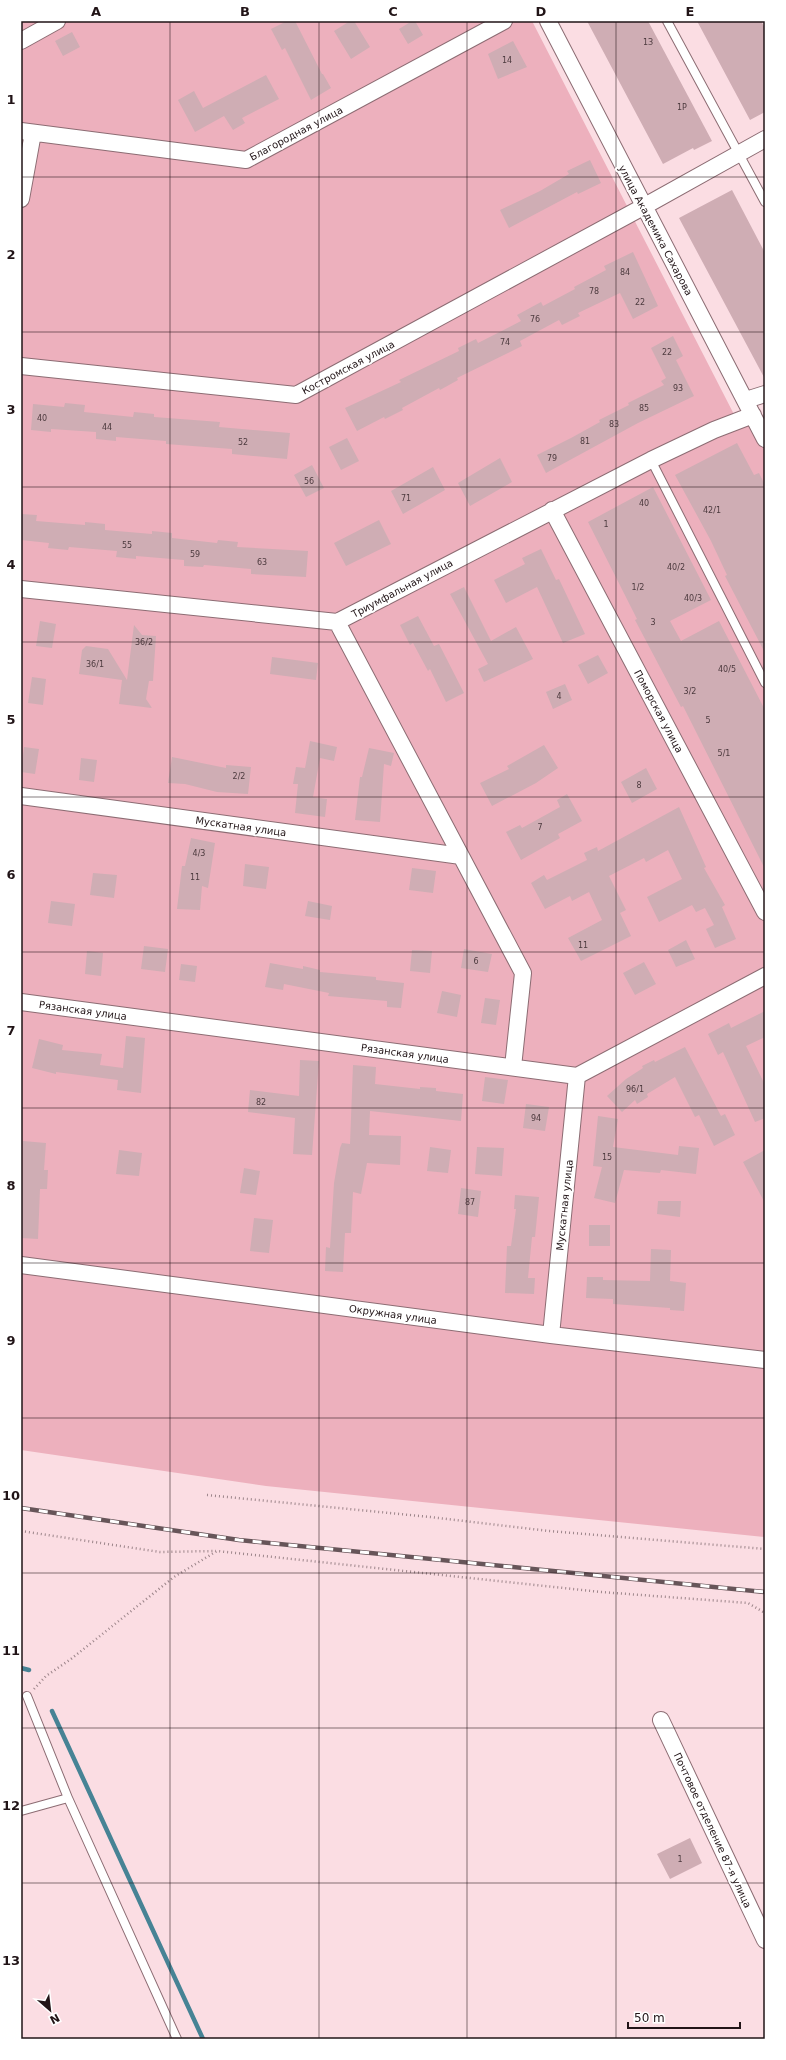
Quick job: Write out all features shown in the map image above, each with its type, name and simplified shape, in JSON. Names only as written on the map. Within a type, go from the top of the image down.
[{"type":"street","points":[[21,41],[58,21]]},
{"type":"street","name":"Благородная улица","points":[[27,132],[246,160],[504,21]]},
{"type":"street","name":"улица Академика Сахарова","points":[[548,21],[643,207],[746,400],[765,439]]},
{"type":"street","points":[[21,199],[27,132]]},
{"type":"street","name":"Костромская улица","points":[[21,366],[296,395],[643,207],[765,139]]},
{"type":"street","points":[[746,400],[765,394]]},
{"type":"street","name":"Триумфальная улица","points":[[337,622],[650,460],[714,430],[753,415]]},
{"type":"street","name":"Поморская улица","points":[[552,510],[765,912]]},
{"type":"street","points":[[21,589],[337,622],[523,973],[513,1067]]},
{"type":"street","name":"Мускатная улица","points":[[21,796],[461,856]]},
{"type":"street","points":[[577,1076],[765,976]]},
{"type":"street","name":"Рязанская улица","points":[[21,1002],[577,1076]]},
{"type":"street","name":"Мускатная улица","points":[[551,1335],[577,1076]]},
{"type":"street","name":"Окружная улица","points":[[21,1265],[551,1335],[765,1360]]},
{"type":"street","name":"Почтовое отделение 87-я улица","points":[[661,1720],[765,1940]]},
{"type":"lane","points":[[667,21],[765,202]]},
{"type":"lane","points":[[650,460],[765,683]]},
{"type":"lane","points":[[27,1696],[68,1798],[177,2039]]},
{"type":"lane","points":[[21,1811],[68,1798]]},
{"type":"path","points":[[207,1495],[430,1517],[549,1531],[765,1550]]},
{"type":"path","points":[[21,1531],[160,1552],[217,1551],[601,1592],[748,1603],[765,1613]]},
{"type":"path","points":[[27,1696],[46,1676],[71,1659],[174,1577],[217,1551]]},
{"type":"shaded area","points":[[21,21],[532,21],[741,428],[765,415],[765,1537],[266,1486],[21,1450]]},
{"type":"building","points":[[287,21],[295,21],[322,74],[331,88],[311,100],[285,48],[282,50],[271,29]]},
{"type":"building","points":[[350,21],[354,21],[370,47],[351,59],[334,31]]},
{"type":"building","points":[[412,21],[415,21],[423,35],[408,44],[399,29]]},
{"type":"building","points":[[587,21],[648,21],[712,141],[694,150],[693,148],[663,164]]},
{"type":"building","points":[[697,21],[761,21],[765,28],[765,112],[750,120]]},
{"type":"building","points":[[72,32],[80,47],[63,56],[55,41]]},
{"type":"building","points":[[513,41],[527,67],[498,79],[488,54]]},
{"type":"building","points":[[266,75],[279,99],[242,118],[245,123],[233,130],[224,116],[195,132],[178,100],[194,91],[203,108]]},
{"type":"building","points":[[590,160],[601,183],[578,194],[577,192],[509,228],[500,210],[540,191],[569,174],[567,171]]},
{"type":"building","points":[[732,190],[765,253],[765,379],[679,218]]},
{"type":"building","points":[[633,252],[658,306],[633,319],[620,293],[578,313],[580,316],[562,325],[559,320],[520,341],[522,346],[457,378],[458,380],[440,390],[439,388],[402,408],[403,410],[385,419],[384,417],[357,431],[345,408],[401,382],[399,380],[459,351],[458,348],[476,339],[478,343],[521,321],[517,315],[541,302],[543,306],[575,289],[574,287],[606,270],[604,266]]},
{"type":"building","points":[[673,336],[683,356],[676,360],[694,396],[638,423],[546,473],[537,455],[600,422],[599,420],[629,405],[628,403],[664,385],[661,381],[666,378],[651,348]]},
{"type":"building","points":[[65,403],[85,405],[84,412],[133,417],[134,412],[154,414],[154,417],[220,422],[219,427],[290,433],[287,459],[232,454],[232,449],[166,444],[166,441],[116,437],[116,441],[96,439],[96,432],[51,429],[51,432],[31,430],[33,404],[64,407]]},
{"type":"building","points":[[347,438],[359,461],[341,470],[329,447]]},
{"type":"building","points":[[737,443],[754,475],[759,473],[765,485],[765,653],[725,576],[727,575],[711,541],[675,475]]},
{"type":"building","points":[[500,458],[512,482],[470,506],[458,483]]},
{"type":"building","points":[[312,465],[324,488],[306,497],[294,475]]},
{"type":"building","points":[[433,467],[445,490],[403,514],[391,491]]},
{"type":"building","points":[[653,487],[711,600],[670,621],[681,641],[719,621],[765,710],[765,869],[683,706],[681,707],[635,620],[637,619],[588,522]]},
{"type":"building","points":[[21,514],[37,515],[36,521],[85,525],[85,522],[105,524],[105,530],[152,534],[152,531],[172,533],[172,538],[217,543],[218,540],[238,542],[237,547],[308,551],[306,577],[251,574],[251,569],[204,565],[203,567],[184,566],[184,560],[136,556],[136,559],[116,557],[117,551],[69,547],[68,550],[48,548],[49,543],[21,540]]},
{"type":"building","points":[[379,520],[391,544],[346,566],[334,543]]},
{"type":"building","points":[[541,549],[556,580],[559,579],[585,634],[563,643],[537,587],[506,603],[494,580],[525,564],[522,558]]},
{"type":"building","points":[[464,587],[491,641],[516,627],[533,659],[484,682],[478,669],[488,664],[450,594]]},
{"type":"building","points":[[418,616],[434,646],[439,644],[464,693],[446,702],[430,669],[428,671],[413,643],[410,645],[400,625]]},
{"type":"building","points":[[40,621],[56,624],[52,648],[36,646]]},
{"type":"building","points":[[134,625],[142,635],[156,636],[153,681],[149,681],[146,699],[152,708],[119,704],[122,680],[79,674],[82,650],[86,646],[108,649],[127,680]]},
{"type":"building","points":[[598,655],[608,673],[588,684],[578,665]]},
{"type":"building","points":[[272,657],[318,663],[316,680],[270,674]]},
{"type":"building","points":[[32,677],[46,679],[43,705],[28,703]]},
{"type":"building","points":[[565,684],[572,700],[553,709],[546,692]]},
{"type":"building","points":[[310,741],[337,747],[334,761],[320,758],[313,797],[327,799],[325,817],[295,813],[298,784],[293,784],[296,767],[305,768]]},
{"type":"building","points":[[544,745],[558,768],[536,783],[492,806],[480,783],[509,769],[507,766]]},
{"type":"building","points":[[24,747],[39,749],[35,774],[21,772]]},
{"type":"building","points":[[369,748],[394,753],[391,766],[384,764],[380,822],[355,820],[360,777],[362,777]]},
{"type":"building","points":[[172,757],[226,768],[226,765],[251,767],[248,794],[217,792],[185,784],[168,783]]},
{"type":"building","points":[[81,758],[97,760],[94,782],[79,780]]},
{"type":"building","points":[[646,768],[657,789],[632,803],[621,782]]},
{"type":"building","points":[[567,794],[582,821],[558,834],[560,838],[521,860],[506,832],[520,825],[522,828],[560,807],[557,800]]},
{"type":"building","points":[[679,807],[706,867],[704,868],[725,905],[722,907],[736,939],[715,948],[706,929],[714,925],[705,908],[696,912],[692,905],[659,922],[647,897],[682,879],[668,850],[646,862],[644,858],[609,876],[626,910],[620,913],[631,936],[581,961],[568,938],[602,920],[589,892],[572,901],[570,896],[545,909],[531,883],[544,875],[547,880],[587,860],[584,853],[597,847],[598,851]]},
{"type":"building","points":[[191,838],[215,843],[208,888],[202,886],[200,910],[177,909],[182,866],[185,866]]},
{"type":"building","points":[[245,864],[269,867],[266,889],[243,886]]},
{"type":"building","points":[[412,868],[436,871],[433,893],[409,890]]},
{"type":"building","points":[[93,873],[117,875],[114,898],[90,895]]},
{"type":"building","points":[[51,901],[75,904],[72,926],[48,923]]},
{"type":"building","points":[[308,901],[332,906],[330,920],[305,916]]},
{"type":"building","points":[[686,940],[695,959],[676,967],[668,950]]},
{"type":"building","points":[[144,946],[168,949],[165,972],[141,969]]},
{"type":"building","points":[[464,949],[492,954],[488,972],[461,968]]},
{"type":"building","points":[[412,950],[432,951],[430,973],[410,971]]},
{"type":"building","points":[[87,951],[103,953],[101,976],[85,974]]},
{"type":"building","points":[[644,962],[656,984],[635,995],[623,973]]},
{"type":"building","points":[[270,963],[303,969],[303,966],[320,970],[320,972],[376,977],[376,980],[404,983],[401,1008],[387,1007],[387,1001],[328,996],[329,993],[284,984],[283,990],[265,987]]},
{"type":"building","points":[[181,964],[197,966],[195,982],[179,980]]},
{"type":"building","points":[[442,991],[461,995],[457,1017],[437,1013]]},
{"type":"building","points":[[485,998],[500,1000],[496,1025],[481,1023]]},
{"type":"building","points":[[765,1011],[765,1037],[746,1046],[765,1085],[765,1118],[755,1122],[723,1052],[718,1055],[708,1034],[729,1023],[731,1028]]},
{"type":"building","points":[[126,1036],[145,1038],[141,1093],[117,1090],[118,1080],[56,1072],[56,1074],[32,1068],[39,1039],[63,1045],[62,1050],[102,1054],[100,1065],[123,1068]]},
{"type":"building","points":[[685,1047],[721,1116],[725,1114],[735,1135],[714,1146],[699,1115],[695,1117],[675,1077],[647,1094],[648,1097],[637,1104],[635,1100],[622,1112],[607,1096],[626,1079],[643,1068],[642,1066],[654,1060],[655,1062]]},
{"type":"building","points":[[300,1060],[319,1061],[312,1155],[293,1154],[295,1118],[248,1112],[250,1090],[299,1096]]},
{"type":"building","points":[[353,1065],[376,1067],[375,1084],[420,1089],[420,1087],[436,1088],[436,1091],[463,1094],[461,1121],[370,1111],[369,1135],[401,1136],[400,1165],[367,1163],[361,1194],[353,1192],[351,1233],[345,1233],[343,1272],[325,1271],[326,1247],[330,1248],[334,1183],[340,1148],[342,1143],[350,1144]]},
{"type":"building","points":[[485,1077],[508,1080],[504,1104],[482,1101]]},
{"type":"building","points":[[526,1104],[549,1107],[545,1131],[523,1128]]},
{"type":"building","points":[[598,1116],[618,1119],[613,1147],[678,1155],[679,1146],[699,1148],[696,1174],[661,1170],[660,1173],[624,1170],[615,1203],[594,1198],[602,1167],[593,1166]]},
{"type":"building","points":[[23,1141],[46,1143],[44,1170],[48,1170],[47,1189],[40,1189],[38,1239],[21,1238]]},
{"type":"building","points":[[430,1147],[451,1150],[448,1173],[427,1171]]},
{"type":"building","points":[[477,1147],[504,1148],[502,1176],[475,1174]]},
{"type":"building","points":[[119,1150],[142,1153],[139,1176],[116,1174]]},
{"type":"building","points":[[765,1150],[765,1203],[743,1162]]},
{"type":"building","points":[[244,1168],[260,1171],[256,1195],[240,1193]]},
{"type":"building","points":[[461,1188],[481,1191],[478,1217],[458,1214]]},
{"type":"building","points":[[515,1195],[539,1197],[535,1237],[532,1237],[528,1278],[535,1278],[534,1294],[505,1293],[507,1246],[511,1246],[516,1209],[514,1209]]},
{"type":"building","points":[[658,1201],[681,1201],[680,1217],[657,1214]]},
{"type":"building","points":[[254,1218],[273,1220],[269,1253],[250,1251]]},
{"type":"building","points":[[589,1225],[610,1225],[610,1246],[589,1246]]},
{"type":"building","points":[[651,1249],[671,1250],[670,1281],[686,1283],[684,1311],[670,1310],[670,1308],[613,1304],[613,1299],[586,1298],[587,1277],[603,1277],[603,1280],[650,1281]]},
{"type":"building","points":[[690,1838],[702,1863],[670,1879],[657,1854]]},
{"type":"waterway","points":[[21,1668],[29,1670]]},
{"type":"waterway","points":[[52,1711],[203,2039]]},
{"type":"railway","points":[[21,1508],[239,1540],[765,1592]]}]
